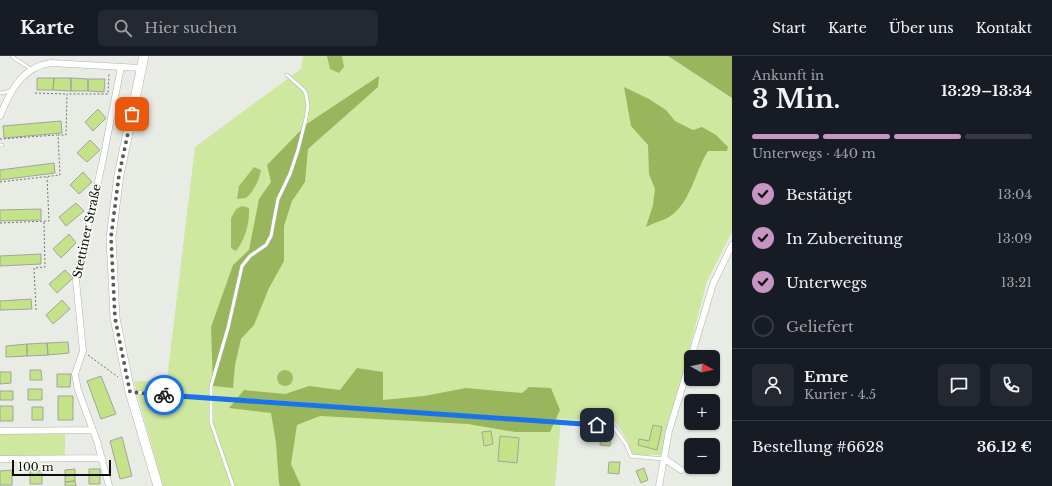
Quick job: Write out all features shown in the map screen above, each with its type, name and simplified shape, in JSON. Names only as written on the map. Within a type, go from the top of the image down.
[{"type":"main road","points":[[144,56],[119,175],[111,237],[115,318],[130,392],[158,486]]},
{"type":"street","points":[[0,116],[19,80],[31,70],[42,64],[51,63],[142,68]]},
{"type":"street","name":"Stettiner Straße","points":[[110,486],[102,458],[78,390],[75,374],[83,351],[76,280],[103,159],[121,66]]},
{"type":"street","points":[[693,350],[713,284],[732,245]]},
{"type":"street","points":[[659,486],[669,431],[684,381]]},
{"type":"street","points":[[0,431],[92,430]]},
{"type":"street","points":[[0,459],[102,458]]},
{"type":"street","points":[[665,459],[681,470]]},
{"type":"lane","points":[[12,56],[13,58],[26,64],[31,70]]},
{"type":"lane","points":[[233,486],[211,422],[211,386],[230,321],[242,266],[250,256],[266,245],[271,236],[278,199],[294,162],[306,118],[308,106],[306,94],[304,90],[287,75]]},
{"type":"lane","points":[[0,93],[12,91]]},
{"type":"lane","points":[[130,392],[613,426],[626,444],[631,456],[665,459]]},
{"type":"path","points":[[35,93],[108,94],[109,66]]},
{"type":"path","points":[[0,139],[66,135],[67,94]]},
{"type":"path","points":[[0,182],[60,175],[58,135]]},
{"type":"path","points":[[0,223],[49,221],[47,177]]},
{"type":"path","points":[[36,310],[34,268],[46,267],[44,222]]},
{"type":"path","points":[[83,351],[119,378]]},
{"type":"shaded area","points":[[303,56],[668,56],[732,98],[732,232],[707,281],[689,350],[684,350],[684,370],[662,455],[633,455],[627,440],[616,422],[561,419],[555,486],[163,486],[134,382],[167,379],[195,147],[301,69]]},
{"type":"shaded area","points":[[327,56],[342,56],[344,67],[339,73],[330,69]]},
{"type":"shaded area","points":[[668,56],[732,56],[732,98]]},
{"type":"shaded area","points":[[379,76],[378,87],[308,149],[305,182],[292,201],[284,226],[284,261],[269,288],[254,325],[241,339],[235,365],[233,388],[213,386],[211,327],[233,265],[249,250],[259,199],[271,182],[267,165],[308,123]]},
{"type":"shaded area","points":[[624,87],[649,99],[666,110],[675,121],[693,130],[702,127],[716,135],[728,147],[727,151],[708,151],[683,204],[669,217],[646,227],[653,205],[655,189],[649,174],[648,145],[631,126]]},
{"type":"shaded area","points":[[254,167],[261,170],[256,186],[246,198],[237,199],[239,186]]},
{"type":"shaded area","points":[[242,206],[249,208],[249,219],[244,236],[236,251],[231,248],[231,218],[236,209]]},
{"type":"shaded area","points":[[357,368],[383,372],[383,400],[424,396],[466,388],[522,393],[529,387],[551,388],[560,410],[550,432],[515,432],[468,424],[320,416],[297,425],[291,464],[301,486],[280,486],[276,443],[271,413],[229,408],[244,390],[285,394],[309,386],[340,390]]},
{"type":"shaded area","points":[[285,370],[291,372],[293,378],[291,384],[285,386],[279,384],[277,378],[279,372]]},
{"type":"shaded area","points":[[0,434],[65,434],[65,455],[0,456]]},
{"type":"building","points":[[37,78],[54,78],[53,90],[37,90]]},
{"type":"building","points":[[54,78],[71,78],[71,91],[53,90]]},
{"type":"building","points":[[71,78],[88,79],[88,91],[71,91]]},
{"type":"building","points":[[88,79],[105,79],[104,92],[88,91]]},
{"type":"building","points":[[98,109],[106,118],[93,131],[85,122]]},
{"type":"building","points":[[61,121],[62,133],[4,138],[3,126]]},
{"type":"building","points":[[90,140],[100,150],[87,162],[77,153]]},
{"type":"building","points":[[54,163],[55,173],[0,180],[0,170]]},
{"type":"building","points":[[83,172],[92,182],[79,194],[70,185]]},
{"type":"building","points":[[76,203],[84,211],[66,226],[59,217]]},
{"type":"building","points":[[41,209],[41,220],[0,221],[0,210]]},
{"type":"building","points":[[69,234],[76,243],[61,258],[53,249]]},
{"type":"building","points":[[41,254],[41,264],[0,266],[0,256]]},
{"type":"building","points":[[65,270],[73,278],[57,293],[49,284]]},
{"type":"building","points":[[31,299],[32,309],[0,310],[0,301]]},
{"type":"building","points":[[62,300],[70,309],[53,324],[46,315]]},
{"type":"building","points":[[68,342],[69,353],[48,355],[47,343]]},
{"type":"building","points":[[47,343],[48,355],[27,356],[27,344]]},
{"type":"building","points":[[27,344],[27,356],[6,357],[6,346]]},
{"type":"building","points":[[30,370],[41,370],[42,380],[30,380]]},
{"type":"building","points":[[0,372],[11,372],[11,383],[0,384]]},
{"type":"building","points":[[57,374],[71,374],[70,387],[57,387]]},
{"type":"building","points":[[101,376],[116,414],[101,419],[87,381]]},
{"type":"building","points":[[28,389],[42,389],[42,400],[28,400]]},
{"type":"building","points":[[0,391],[13,391],[13,400],[0,400]]},
{"type":"building","points":[[58,396],[73,396],[73,420],[58,420]]},
{"type":"building","points":[[0,406],[13,406],[13,421],[0,421]]},
{"type":"building","points":[[32,407],[43,407],[43,420],[32,420]]},
{"type":"building","points":[[653,425],[662,427],[657,450],[638,445],[639,439],[649,441]]},
{"type":"building","points":[[491,431],[493,444],[484,446],[482,432]]},
{"type":"building","points":[[500,436],[519,438],[517,463],[498,461]]},
{"type":"building","points":[[122,437],[132,476],[120,479],[110,441]]},
{"type":"building","points":[[601,438],[611,439],[610,446],[600,445]]},
{"type":"building","points":[[609,462],[620,462],[619,474],[608,473]]},
{"type":"building","points":[[644,468],[648,480],[641,483],[636,471]]},
{"type":"building","points":[[75,469],[75,475],[65,476],[65,470]]},
{"type":"building","points":[[89,469],[100,469],[100,484],[89,484]]},
{"type":"building","points":[[12,470],[12,485],[0,485],[0,471]]},
{"type":"building","points":[[30,470],[42,471],[42,484],[30,484]]},
{"type":"building","points":[[75,475],[75,481],[65,482],[65,476]]},
{"type":"building","points":[[75,481],[76,486],[65,486],[65,482]]},
{"type":"way so far","points":[[132,114],[119,175],[111,237],[115,318],[130,392],[164,395]]},
{"type":"route","points":[[164,395],[597,425]]}]
